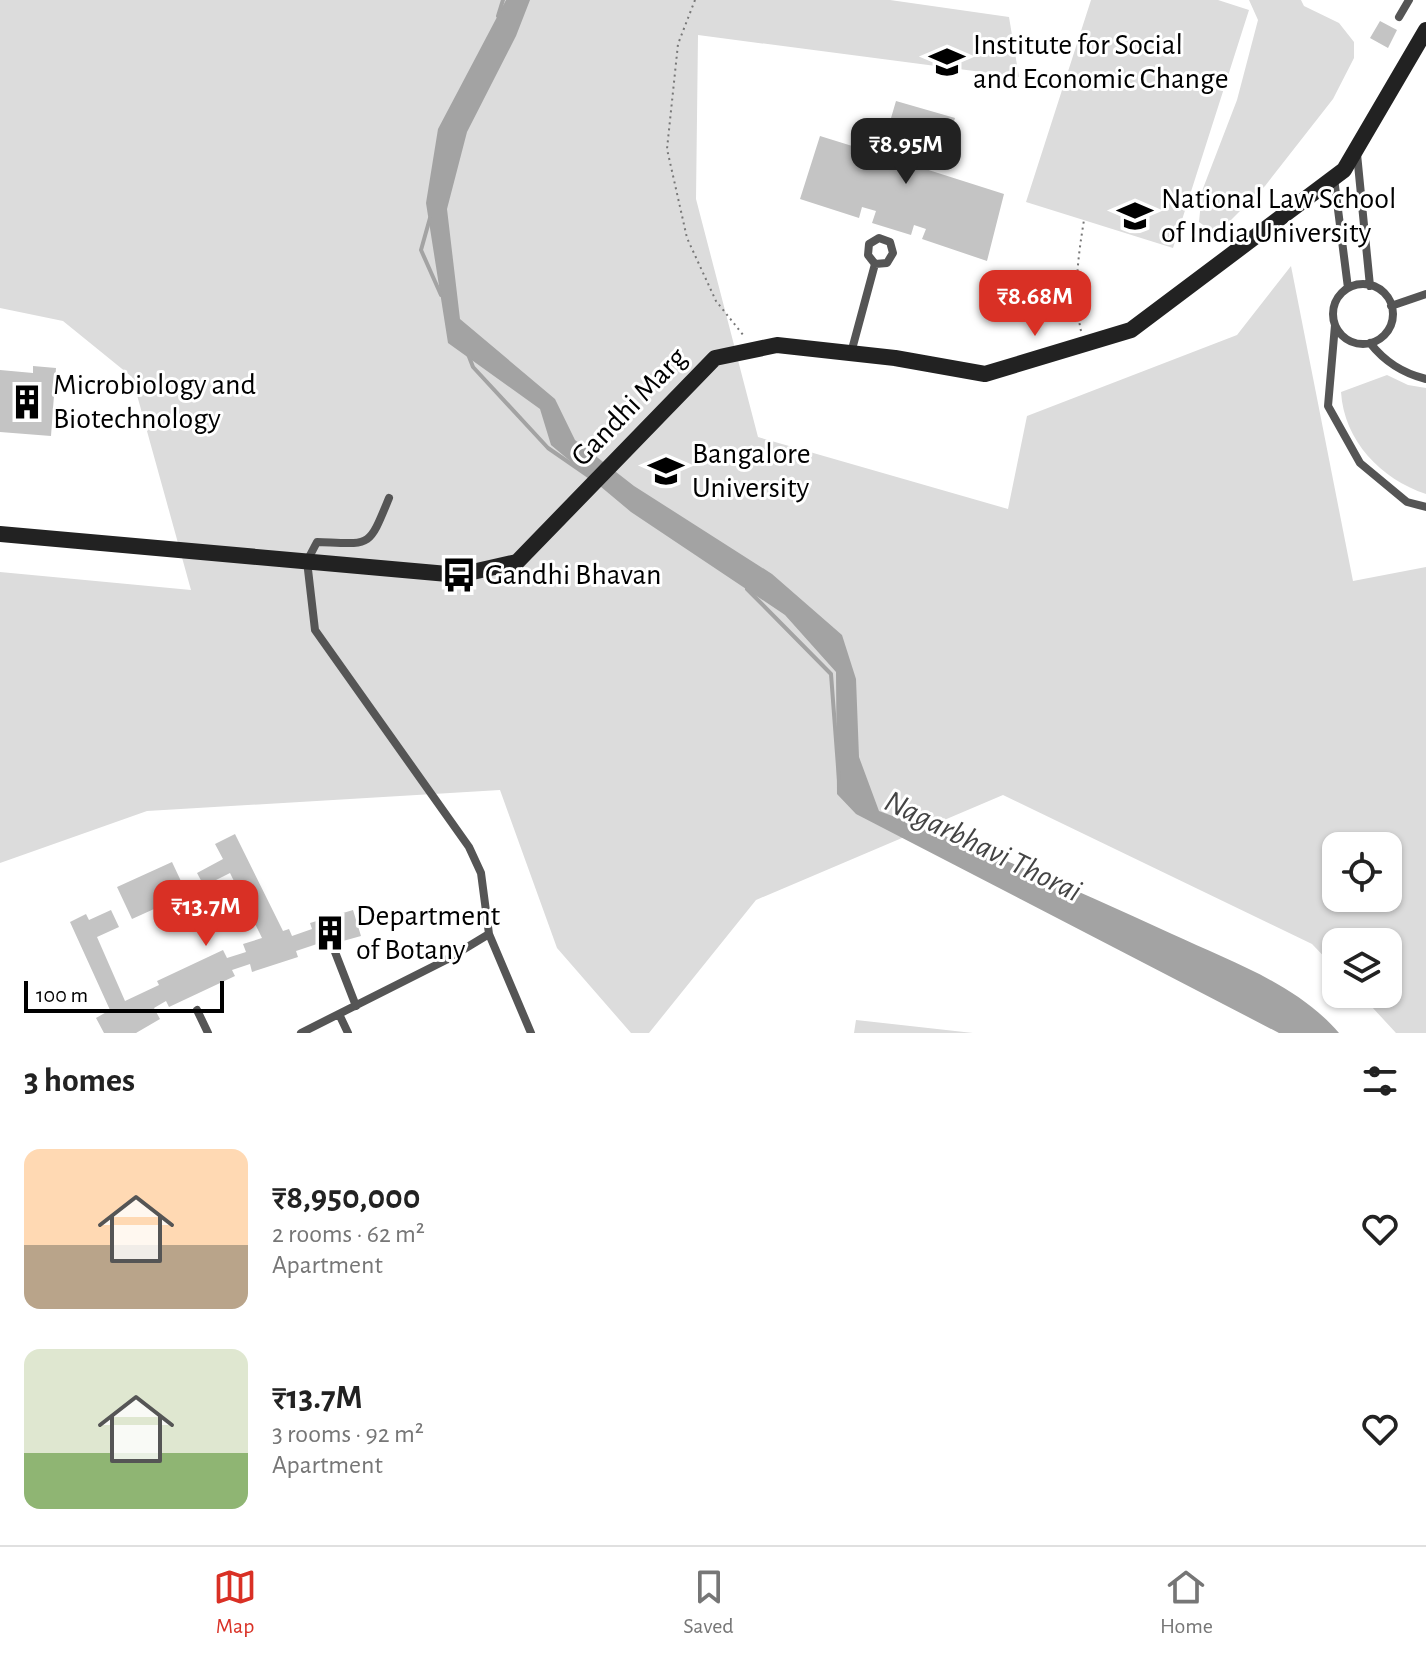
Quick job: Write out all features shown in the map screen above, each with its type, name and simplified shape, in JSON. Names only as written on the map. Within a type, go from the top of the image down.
[{"type":"main road","name":"Gandhi Marg","points":[[0,534],[459,575],[517,562],[715,358],[777,345],[895,358],[985,374],[1131,330],[1344,170],[1426,30]]},
{"type":"lane","points":[[1399,17],[1409,0]]},
{"type":"lane","points":[[1357,149],[1370,286]]},
{"type":"lane","points":[[1333,178],[1348,288]]},
{"type":"lane","points":[[851,353],[875,264]]},
{"type":"lane","points":[[1335,325],[1351,342],[1370,343],[1381,338],[1391,325],[1391,306],[1387,296],[1370,286],[1360,285],[1348,288],[1335,302],[1328,406],[1360,463],[1407,502],[1426,507]]},
{"type":"lane","points":[[1391,306],[1426,294]]},
{"type":"lane","points":[[1370,343],[1392,365],[1426,379]]},
{"type":"lane","points":[[389,498],[373,537],[365,542],[317,542],[307,561],[315,630],[469,847],[481,873],[489,934],[531,1033]]},
{"type":"lane","points":[[301,1033],[316,1030],[339,1014],[446,960],[489,934]]},
{"type":"lane","points":[[335,952],[356,1006]]},
{"type":"lane","points":[[197,1010],[208,1033]]},
{"type":"lane","points":[[339,1014],[348,1033]]},
{"type":"path","points":[[695,0],[678,44],[667,149],[687,238],[716,301],[755,349]]},
{"type":"path","points":[[1083,344],[1076,310],[1078,253],[1084,220]]},
{"type":"shaded area","name":"Bangalore University","points":[[0,0],[890,0],[1009,17],[1019,77],[698,35],[696,199],[758,437],[1008,509],[1027,416],[1237,335],[1291,266],[1353,581],[1426,567],[1426,1033],[1396,1033],[1373,1008],[1402,1008],[1402,928],[1322,928],[1322,954],[1312,944],[1003,795],[756,900],[649,1033],[631,1033],[557,948],[500,790],[147,811],[0,863],[0,572],[191,590],[132,377],[63,321],[0,308]]},
{"type":"shaded area","name":"Nagarbhavi Thorai","points":[[506,0],[530,0],[516,36],[467,132],[447,209],[460,319],[555,399],[575,440],[634,486],[772,574],[842,635],[856,679],[859,757],[879,811],[1100,901],[1262,975],[1303,1001],[1339,1033],[1279,1033],[856,814],[837,794],[836,672],[785,615],[631,512],[551,445],[540,409],[448,343],[426,203],[438,129]]},
{"type":"shaded area","points":[[1091,0],[1218,0],[1249,10],[1173,248],[1026,202]]},
{"type":"shaded area","points":[[1249,0],[1301,0],[1304,6],[1339,23],[1354,42],[1354,58],[1333,99],[1265,186],[1225,226],[1210,230],[1199,222],[1202,191],[1237,100],[1258,20]]},
{"type":"shaded area","points":[[1387,375],[1408,385],[1426,388],[1426,494],[1394,479],[1380,468],[1357,442],[1349,426],[1341,392]]},
{"type":"shaded area","points":[[856,1020],[973,1033],[854,1033]]},
{"type":"building","points":[[1380,21],[1397,30],[1388,48],[1370,38]]},
{"type":"building","points":[[896,101],[955,118],[944,154],[932,150],[929,159],[919,156],[916,166],[1004,194],[987,261],[922,239],[926,229],[914,225],[911,235],[872,223],[876,211],[862,207],[859,218],[800,199],[820,136],[907,163],[910,153],[901,151],[904,140],[886,135]]},
{"type":"building","name":"Microbiology and Biotechnology","points":[[33,366],[56,368],[51,436],[0,432],[0,370],[33,373]]},
{"type":"building","name":"Department of Botany","points":[[235,834],[283,931],[289,929],[292,936],[312,929],[310,923],[353,910],[361,936],[318,948],[317,944],[296,951],[298,957],[252,972],[250,964],[232,970],[235,976],[169,1007],[166,1001],[154,1008],[160,1019],[136,1033],[104,1033],[96,1018],[110,1010],[70,922],[86,914],[89,920],[111,910],[119,927],[97,937],[125,1001],[159,985],[157,981],[223,950],[227,958],[246,952],[243,944],[262,938],[230,873],[204,886],[197,873],[223,859],[215,844]]},
{"type":"building","points":[[172,862],[187,894],[132,919],[117,887]]},
{"type":"waterway","name":"Nagarbhavi Thorai","points":[[498,16],[503,0]]},
{"type":"waterway","name":"Nagarbhavi Thorai","points":[[430,218],[421,250],[441,295]]},
{"type":"waterway","name":"Nagarbhavi Thorai","points":[[468,354],[473,367],[548,448],[590,477]]},
{"type":"waterway","name":"Nagarbhavi Thorai","points":[[747,589],[831,674],[839,780]]},
{"type":"place","name":"Institute for Social and Economic Change","points":[[947,62]]},
{"type":"place","name":"National Law School of India University","points":[[1135,216]]},
{"type":"place","name":"Microbiology and Biotechnology","points":[[27,402]]},
{"type":"place","name":"Bangalore University","points":[[666,471]]},
{"type":"place","name":"Gandhi Bhavan","points":[[459,575]]},
{"type":"place","name":"Department of Botany","points":[[330,933]]}]
